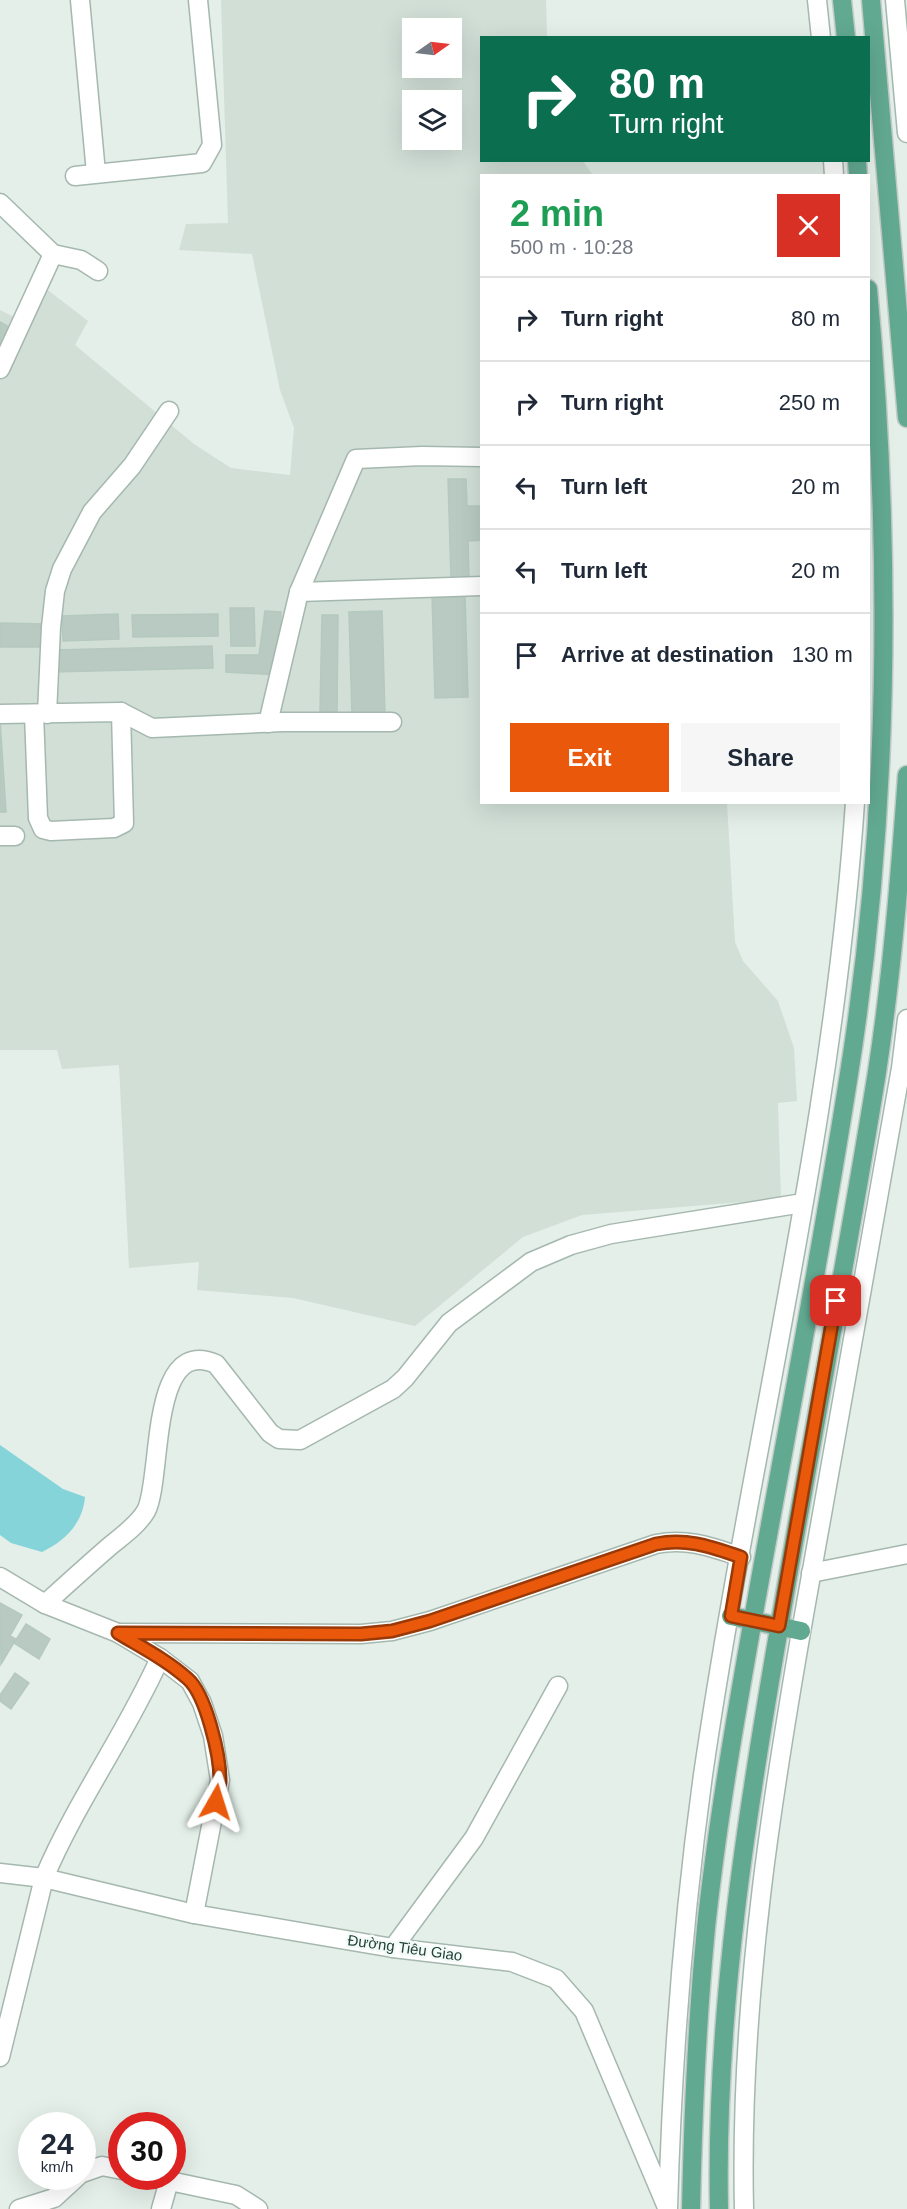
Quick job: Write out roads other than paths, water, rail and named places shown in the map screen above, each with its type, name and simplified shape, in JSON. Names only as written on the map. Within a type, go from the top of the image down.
[{"type":"main road","points":[[842,0],[846,36]]},
{"type":"main road","points":[[871,0],[907,418]]},
{"type":"main road","points":[[691,2209],[695,2067],[706,1925],[727,1769],[850,1072],[872,883],[882,729],[884,570],[880,446],[870,315]]},
{"type":"main road","points":[[719,2209],[723,2060],[735,1918],[755,1762],[877,1070],[900,877],[907,775]]},
{"type":"main road","points":[[731,1616],[801,1631]]},
{"type":"street","points":[[80,0],[96,173]]},
{"type":"street","points":[[75,176],[202,163],[209,155],[212,145],[198,0]]},
{"type":"street","points":[[817,0],[821,36]]},
{"type":"street","points":[[895,0],[907,132]]},
{"type":"street","points":[[0,203],[53,254],[81,260],[98,271]]},
{"type":"street","points":[[0,369],[53,254]]},
{"type":"street","points":[[121,712],[124,823],[114,828],[51,831],[43,829],[38,818],[41,714],[55,591],[62,569],[92,512],[132,466],[169,411]]},
{"type":"street","points":[[268,723],[299,592],[356,459],[422,456],[480,457]]},
{"type":"street","points":[[299,592],[480,586]]},
{"type":"street","points":[[0,714],[121,712],[152,728],[268,723],[392,722]]},
{"type":"street","points":[[668,2209],[672,2071],[683,1929],[704,1772],[826,1072],[849,887],[855,804]]},
{"type":"street","points":[[744,2209],[747,2054],[758,1912],[779,1756],[905,1053],[907,1019]]},
{"type":"street","points":[[45,1604],[138,1521],[146,1511],[151,1499],[164,1396],[181,1368],[192,1361],[205,1359],[216,1364],[270,1433],[279,1439],[300,1440],[393,1389],[405,1378],[448,1323],[531,1262],[571,1245],[611,1234],[803,1203]]},
{"type":"street","points":[[118,1633],[325,1634],[392,1631],[430,1621],[656,1544],[676,1540],[697,1542],[741,1557]]},
{"type":"street","points":[[811,1573],[907,1554]]},
{"type":"street","points":[[0,1577],[45,1604],[118,1633],[160,1658],[190,1681],[202,1703],[213,1736],[220,1780],[194,1914]]},
{"type":"street","points":[[0,2057],[44,1878],[54,1853],[98,1772],[139,1705],[160,1658]]},
{"type":"street","points":[[393,1948],[474,1838],[558,1686]]},
{"type":"street","name":"Đường Tiêu Giao","points":[[0,1873],[44,1878],[194,1914],[393,1948],[512,1962],[556,1979],[584,2011],[668,2209]]},
{"type":"street","points":[[186,2184],[237,2195],[258,2209]]},
{"type":"street","points":[[20,2209],[54,2198],[63,2190]]},
{"type":"street","points":[[161,2209],[166,2190]]},
{"type":"water","points":[[0,1445],[63,1489],[85,1497],[77,1523],[65,1537],[42,1552],[11,1543],[0,1535]]}]
